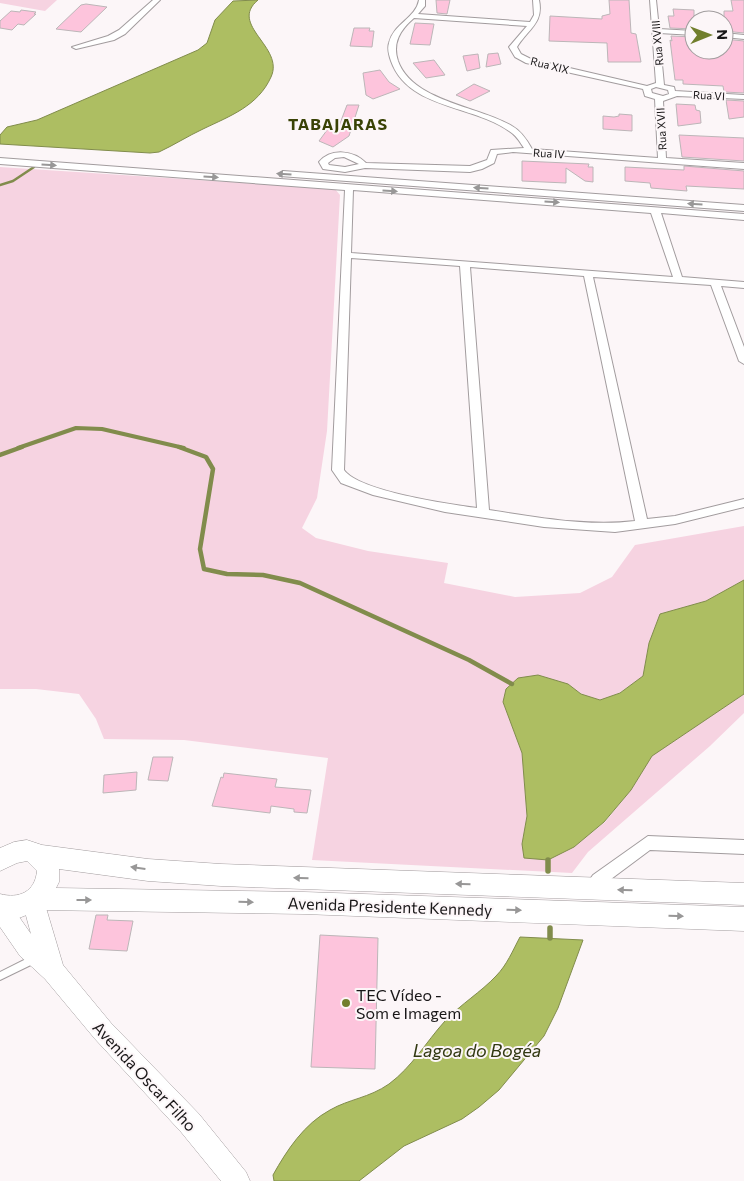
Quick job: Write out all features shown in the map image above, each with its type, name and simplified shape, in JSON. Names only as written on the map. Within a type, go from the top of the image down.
[{"type":"main road","name":"Avenida Presidente Kennedy","points":[[2,858],[22,850],[41,856],[148,870],[222,875],[744,894]]},
{"type":"main road","points":[[0,905],[18,907],[34,900],[46,886],[49,873],[47,863],[41,856]]},
{"type":"main road","name":"Avenida Presidente Kennedy","points":[[34,900],[304,903],[744,919]]},
{"type":"main road","name":"Avenida Oscar Filho","points":[[34,900],[45,964]]},
{"type":"main road","name":"Avenida Oscar Filho","points":[[0,909],[28,948],[45,964],[103,1031],[190,1123],[237,1181]]},
{"type":"street","points":[[76,47],[111,38],[122,32],[157,0]]},
{"type":"street","points":[[422,0],[422,5],[397,30],[392,42],[394,63],[406,78],[420,90],[443,102],[511,128],[530,152]]},
{"type":"street","points":[[412,16],[534,24],[538,14],[536,0]]},
{"type":"street","name":"Rua XVIII","points":[[653,0],[660,86]]},
{"type":"street","name":"Rua XIX","points":[[534,24],[513,47],[518,56],[647,88]]},
{"type":"street","points":[[656,31],[684,33]]},
{"type":"street","points":[[647,88],[660,86]]},
{"type":"street","name":"Rua XVII","points":[[647,88],[648,94],[659,98],[668,98],[674,93],[668,88],[660,86]]},
{"type":"street","name":"Rua VI","points":[[674,93],[744,97]]},
{"type":"street","name":"Rua XVII","points":[[659,98],[662,161]]},
{"type":"street","name":"Rua IV","points":[[364,165],[474,169],[491,161],[494,152],[513,150],[744,166]]},
{"type":"street","points":[[0,154],[317,181],[349,188],[362,184],[744,217]]},
{"type":"street","points":[[0,161],[744,208]]},
{"type":"street","points":[[349,188],[338,470],[345,480],[373,491],[445,508],[544,522],[614,528],[675,520],[744,503]]},
{"type":"street","points":[[654,210],[678,279]]},
{"type":"street","points":[[345,254],[744,285]]},
{"type":"street","points":[[464,264],[483,514]]},
{"type":"street","points":[[588,273],[642,524]]},
{"type":"street","points":[[715,283],[744,361]]},
{"type":"street","points":[[592,889],[598,880],[648,843],[744,847]]},
{"type":"lane","points":[[0,976],[45,964]]},
{"type":"shaded area","points":[[0,0],[57,0],[45,11],[0,3]]},
{"type":"shaded area","points":[[0,167],[335,189],[340,195],[327,431],[317,498],[302,528],[316,538],[368,551],[448,563],[444,583],[515,597],[580,593],[612,577],[635,545],[744,526],[744,580],[706,601],[660,614],[649,643],[643,676],[634,683],[617,694],[600,700],[587,697],[568,684],[503,702],[522,753],[527,816],[522,844],[574,847],[605,822],[631,790],[652,756],[744,694],[744,713],[710,746],[588,852],[572,873],[312,860],[328,758],[184,740],[104,739],[96,719],[79,694],[36,689],[0,689]]},
{"type":"water","points":[[258,0],[251,9],[249,18],[271,56],[273,66],[271,77],[259,96],[242,109],[159,152],[0,144],[0,135],[7,127],[37,120],[198,50],[207,43],[215,20],[233,1]]},
{"type":"water","points":[[744,580],[744,694],[652,756],[631,790],[604,822],[574,847],[548,860],[524,858],[522,844],[527,816],[522,753],[503,702],[506,689],[518,678],[538,675],[568,684],[581,694],[600,700],[620,693],[643,676],[649,643],[660,614],[706,601]]},
{"type":"water","name":"Lagoa do Bogéa","points":[[520,937],[583,940],[558,1008],[544,1036],[499,1090],[462,1119],[404,1146],[359,1181],[274,1181],[273,1175],[278,1166],[304,1130],[330,1110],[382,1089],[397,1077],[412,1062],[445,1021],[500,972]]},
{"type":"building","points":[[436,0],[450,0],[447,14],[437,13]]},
{"type":"building","points":[[609,0],[629,0],[631,33],[636,34],[641,62],[608,62],[607,43],[549,41],[550,16],[602,19],[602,16],[610,14]]},
{"type":"building","points":[[731,0],[744,0],[744,33],[734,32]]},
{"type":"building","points":[[81,5],[107,7],[81,32],[56,29]]},
{"type":"building","points":[[673,9],[694,10],[684,10],[684,29],[670,28],[668,16],[674,16]]},
{"type":"building","points":[[21,10],[36,12],[34,14],[36,14],[24,25],[18,24],[12,30],[0,28],[0,21],[11,11],[20,12]]},
{"type":"building","points":[[415,23],[434,24],[430,45],[410,44]]},
{"type":"building","points":[[354,28],[370,28],[369,31],[374,31],[372,47],[350,46]]},
{"type":"building","points":[[671,36],[684,37],[684,60],[734,60],[734,40],[744,41],[744,93],[724,92],[723,86],[683,84],[683,80],[675,80],[670,40],[672,41]]},
{"type":"building","points":[[498,53],[501,64],[486,67],[488,54]]},
{"type":"building","points":[[478,54],[480,68],[467,71],[463,56]]},
{"type":"building","points":[[434,60],[445,75],[426,78],[413,63]]},
{"type":"building","points":[[380,70],[389,82],[400,89],[373,99],[366,95],[363,73]]},
{"type":"building","points":[[474,84],[490,91],[470,101],[456,95]]},
{"type":"building","points":[[726,100],[744,101],[744,117],[729,119]]},
{"type":"building","points":[[676,104],[695,105],[696,110],[700,111],[701,123],[678,126]]},
{"type":"building","points":[[347,105],[359,105],[349,136],[333,147],[319,141],[330,126],[339,126]]},
{"type":"building","points":[[619,114],[632,115],[632,131],[603,129],[603,116],[614,117],[619,116]]},
{"type":"building","points":[[679,135],[744,138],[744,161],[682,157]]},
{"type":"building","points":[[522,161],[589,164],[588,167],[593,167],[593,182],[585,181],[566,168],[566,183],[522,181]]},
{"type":"building","points":[[684,166],[744,171],[744,189],[686,186],[687,191],[651,188],[650,183],[625,181],[625,167],[684,170]]},
{"type":"building","points":[[153,757],[173,757],[168,781],[148,780]]},
{"type":"building","points":[[137,772],[136,790],[103,793],[104,775]]},
{"type":"building","points":[[224,773],[277,779],[275,787],[311,790],[307,813],[271,806],[270,813],[212,806]]},
{"type":"building","points":[[96,915],[108,915],[107,920],[133,921],[127,951],[89,949]]},
{"type":"building","name":"TEC Vídeo - Som e Imagem","points":[[320,935],[378,938],[375,1069],[311,1067]]},
{"type":"waterway","points":[[0,185],[13,181],[34,167]]},
{"type":"waterway","points":[[18,448],[76,428],[102,429],[184,448]]},
{"type":"waterway","points":[[0,455],[22,447]]},
{"type":"waterway","points":[[179,447],[206,457],[213,469],[200,549],[204,569],[227,574],[263,575],[300,583],[469,660],[512,684]]},
{"type":"waterway","points":[[548,860],[548,871]]},
{"type":"waterway","points":[[550,928],[550,938]]},
{"type":"place","name":"TEC Vídeo - Som e Imagem","points":[[346,1003]]},
{"type":"district","name":"TABAJARAS","points":[[338,123]]}]
